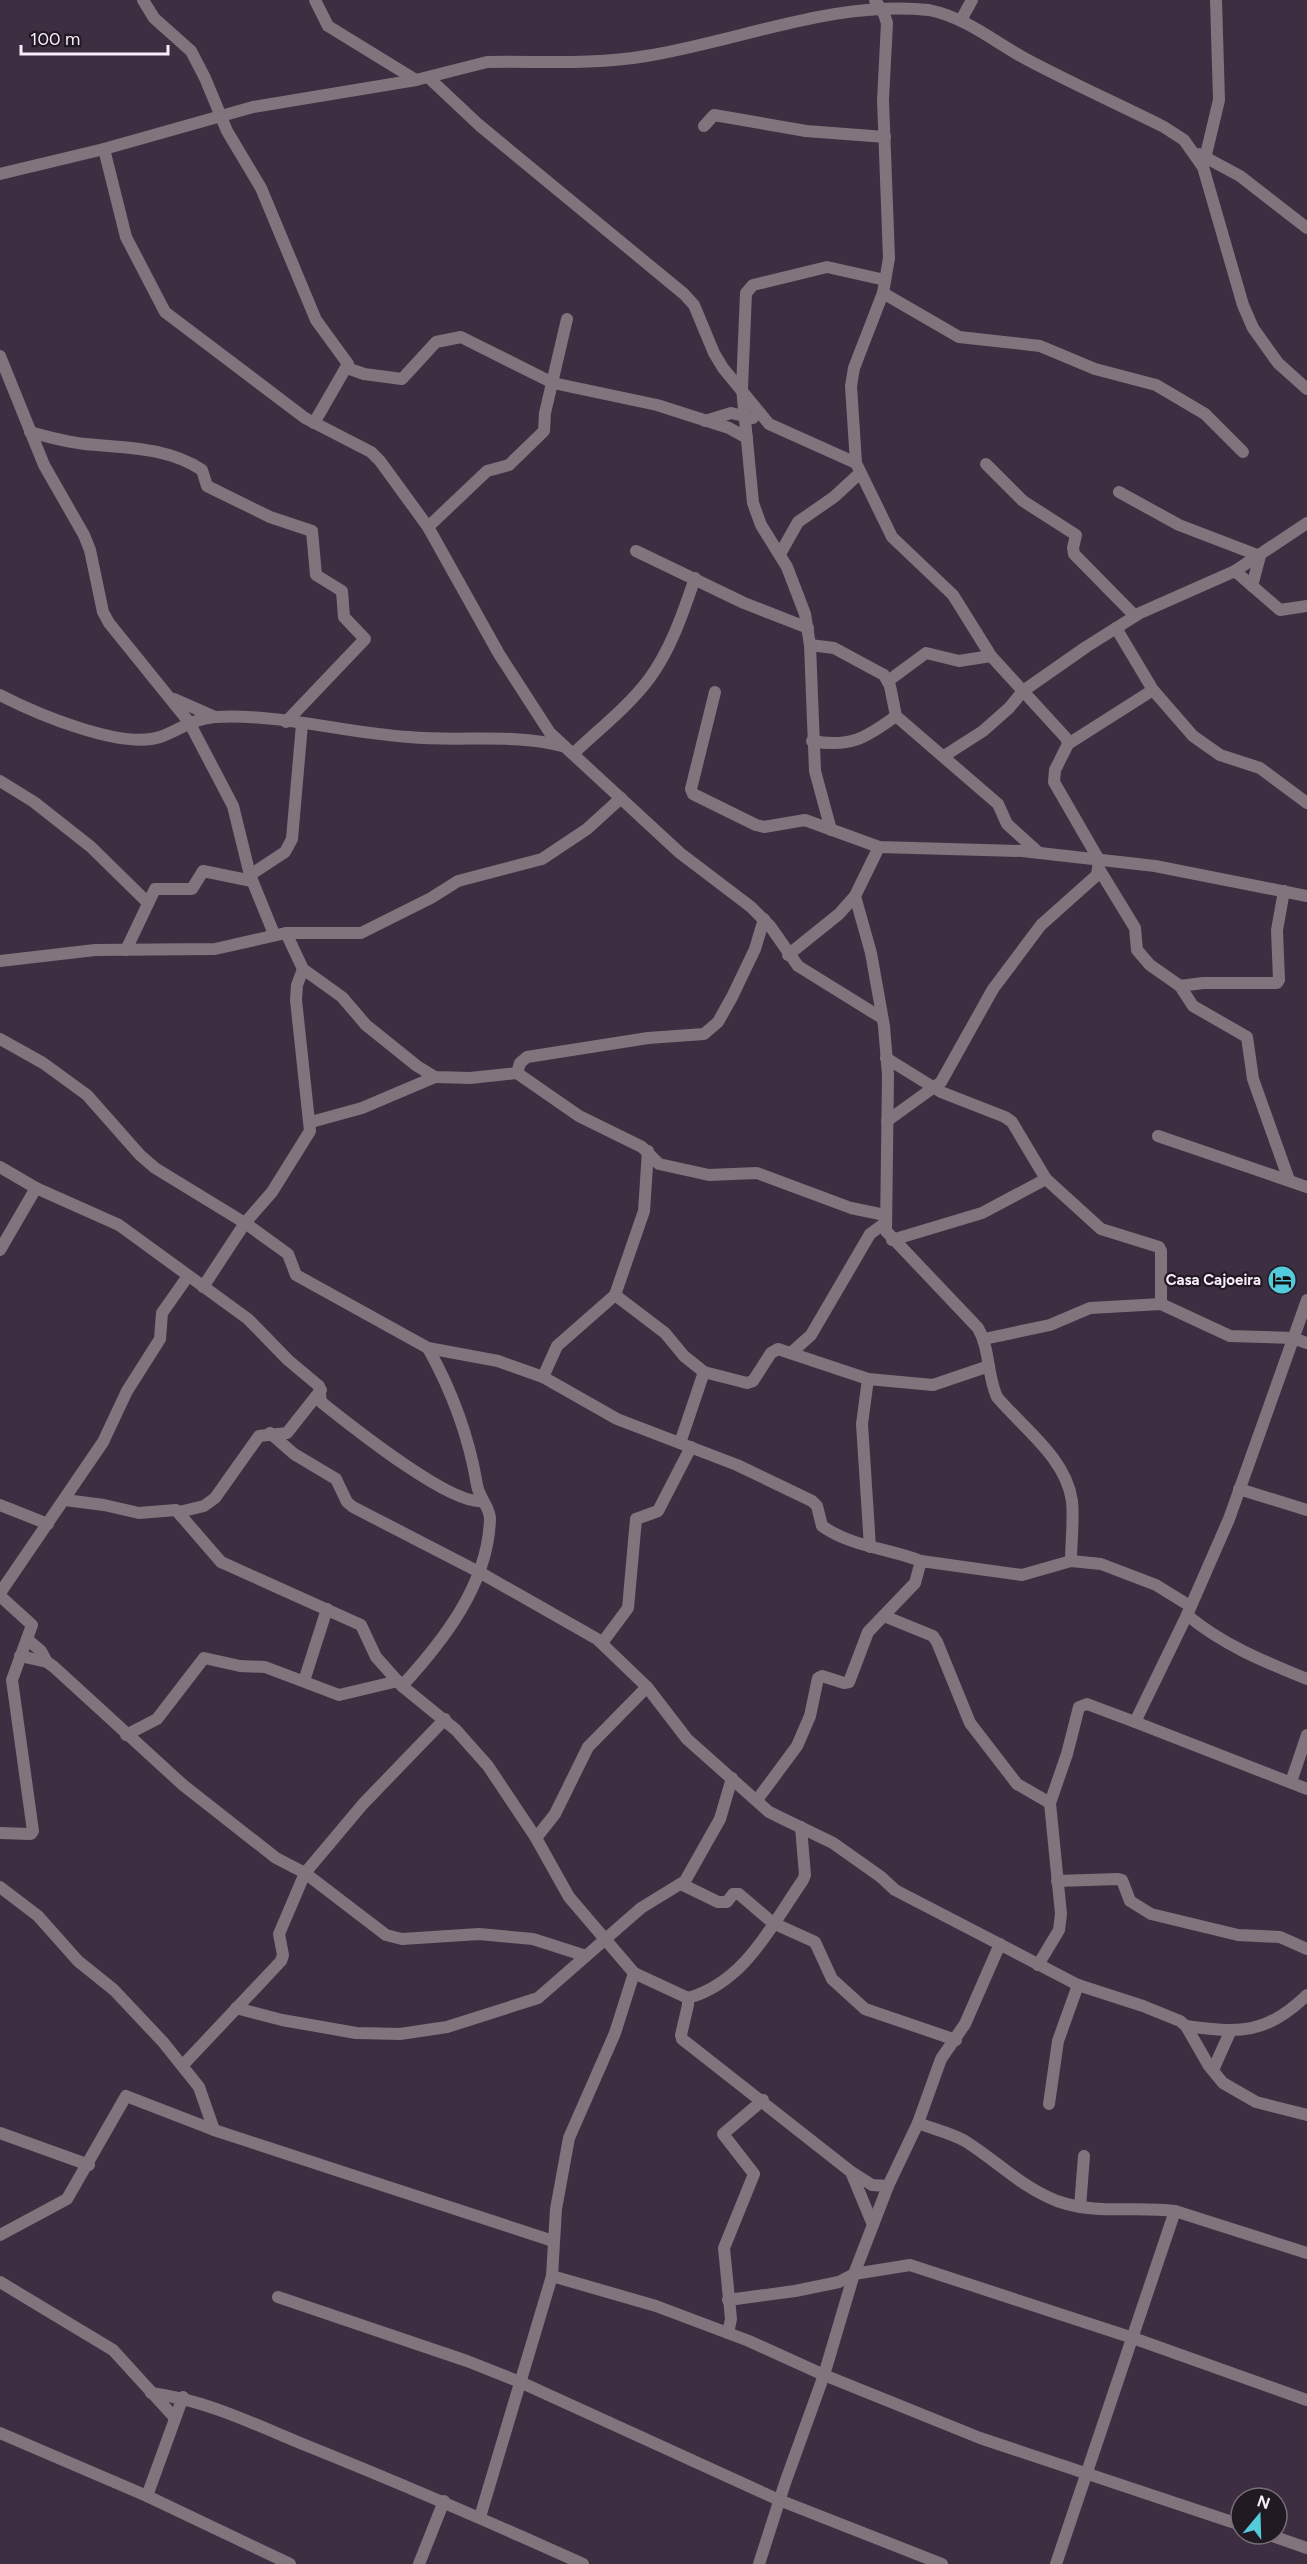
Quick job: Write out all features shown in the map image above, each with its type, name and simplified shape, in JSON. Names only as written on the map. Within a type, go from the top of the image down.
[{"type":"street","points":[[143,0],[154,18],[191,51],[205,78],[219,116],[261,188],[316,320],[348,364],[314,423]]},
{"type":"street","points":[[315,0],[328,26],[422,79],[684,294],[698,315],[714,353],[769,424]]},
{"type":"street","points":[[961,20],[972,0]]},
{"type":"street","points":[[1216,0],[1219,100],[1202,158],[1243,305],[1253,328],[1278,363],[1307,389]]},
{"type":"street","points":[[876,2],[887,23],[883,100],[890,238],[884,287],[854,368],[851,386],[858,468],[892,537],[953,595],[990,656],[1066,738],[1068,744]]},
{"type":"street","points":[[0,174],[104,149],[253,107],[422,79],[487,62],[644,57],[773,22],[876,2],[929,10],[961,20],[1023,57],[1164,127],[1184,140],[1202,158],[1240,176],[1307,228]]},
{"type":"street","points":[[704,126],[714,115],[806,131],[885,137]]},
{"type":"street","points":[[104,149],[126,237],[165,312],[249,378],[314,423],[371,452],[428,527],[499,654],[550,733],[680,853],[764,919],[788,955],[810,975],[882,1018]]},
{"type":"street","points":[[831,830],[815,771],[812,741],[810,645],[802,602],[780,554],[756,515],[742,388],[746,293],[749,287],[827,267],[884,287],[959,337],[1040,346],[1095,369],[1156,385],[1205,414],[1243,452]]},
{"type":"street","points":[[428,527],[487,471],[509,465],[544,431],[545,413],[567,319]]},
{"type":"street","points":[[347,368],[364,374],[402,379],[436,342],[455,337],[553,383],[644,401],[733,430],[747,438]]},
{"type":"street","points":[[0,356],[44,465],[84,535],[103,612],[109,623],[189,722],[233,806],[251,878],[280,934],[303,969],[342,996],[366,1025],[417,1066],[435,1077],[444,1079],[517,1073],[579,1116],[648,1151],[659,1164],[709,1174],[757,1173],[885,1219]]},
{"type":"street","points":[[705,421],[731,413],[746,416],[769,424],[858,468]]},
{"type":"street","points":[[30,432],[84,444],[131,446],[194,464],[202,470],[207,486],[270,517],[312,531],[316,575],[342,591],[344,617],[365,639],[286,722]]},
{"type":"street","points":[[986,464],[1023,501],[1076,535],[1074,554],[1135,616]]},
{"type":"street","points":[[780,554],[803,517],[834,497],[858,468]]},
{"type":"street","points":[[1119,492],[1179,525],[1260,556]]},
{"type":"street","points":[[944,756],[983,731],[1010,708],[1023,691],[1116,628],[1135,616],[1235,571],[1307,523]]},
{"type":"street","points":[[636,551],[744,603],[808,628]]},
{"type":"street","points":[[1252,586],[1260,556]]},
{"type":"street","points":[[1235,571],[1280,610],[1307,606]]},
{"type":"street","points":[[568,750],[651,675],[677,630],[695,578]]},
{"type":"street","points":[[1116,628],[1153,690],[1194,736],[1210,750],[1253,764],[1307,803]]},
{"type":"street","points":[[810,645],[834,648],[879,671],[888,681],[896,716],[998,804],[1007,824],[1039,853]]},
{"type":"street","points":[[888,681],[926,653],[959,661],[990,656]]},
{"type":"street","points":[[1153,690],[1068,744],[1055,771],[1054,782],[1135,928],[1137,950],[1150,965],[1180,987],[1192,1006],[1247,1037],[1253,1079],[1289,1180]]},
{"type":"street","points":[[715,692],[690,783],[693,794],[764,827],[800,820],[879,847],[1039,853],[1099,865],[1190,872],[1307,896]]},
{"type":"street","points":[[0,694],[53,720],[122,738],[140,740],[159,737],[189,722],[215,717],[286,722],[428,739],[522,738],[568,750]]},
{"type":"street","points":[[170,698],[215,717]]},
{"type":"street","points":[[812,741],[840,744],[858,741],[896,716]]},
{"type":"street","points":[[126,950],[155,889],[159,887],[192,889],[203,871],[251,878],[285,852],[292,839],[302,724]]},
{"type":"street","points":[[0,781],[34,802],[92,847],[147,902]]},
{"type":"street","points":[[0,961],[58,953],[215,949],[280,934],[361,933],[431,898],[458,881],[542,859],[587,829],[621,798]]},
{"type":"street","points":[[788,955],[839,914],[855,896],[879,847]]},
{"type":"street","points":[[887,1121],[934,1087],[945,1076],[982,1005],[1041,925],[1081,892],[1099,865]]},
{"type":"street","points":[[1180,987],[1203,983],[1277,983],[1279,980],[1277,930],[1284,891]]},
{"type":"street","points":[[855,896],[871,953],[886,1058],[885,1219],[892,1240],[970,1318],[984,1339],[997,1397],[1057,1462],[1067,1480],[1072,1501],[1071,1562]]},
{"type":"street","points":[[517,1073],[520,1063],[527,1057],[648,1038],[704,1034],[718,1022],[732,997],[755,949],[764,919]]},
{"type":"street","points":[[202,1287],[245,1223],[272,1192],[308,1136],[311,1122],[296,1000],[297,985],[303,969]]},
{"type":"street","points":[[0,1039],[43,1064],[87,1095],[155,1168],[245,1223],[288,1254],[297,1275],[428,1348],[498,1361],[543,1377],[617,1419],[737,1465],[812,1501],[817,1506],[822,1526],[849,1542],[896,1551],[921,1561],[1022,1575],[1071,1562],[1101,1564],[1133,1575],[1189,1610],[1208,1632],[1243,1653],[1307,1679]]},
{"type":"street","points":[[886,1058],[934,1087],[997,1113],[1012,1122],[1046,1179],[1101,1229],[1159,1248],[1161,1251],[1161,1304]]},
{"type":"street","points":[[311,1122],[372,1104],[435,1077]]},
{"type":"street","points":[[1158,1136],[1307,1187]]},
{"type":"street","points":[[543,1377],[557,1346],[570,1331],[615,1295],[644,1211],[648,1151]]},
{"type":"street","points":[[0,1167],[36,1188],[119,1225],[248,1319],[321,1390],[321,1402],[382,1449],[447,1489],[470,1500],[482,1501]]},
{"type":"street","points":[[892,1240],[982,1214],[1046,1179]]},
{"type":"street","points":[[0,1250],[36,1188]]},
{"type":"street","points":[[792,1353],[811,1335],[870,1234],[885,1219]]},
{"type":"street","points":[[0,1833],[31,1834],[33,1831],[12,1680],[31,1629],[30,1622],[0,1595],[103,1442],[127,1391],[150,1359],[162,1331],[162,1313],[188,1276]]},
{"type":"street","points":[[615,1295],[665,1333],[684,1356],[704,1372],[750,1383],[775,1350],[792,1353],[868,1379],[933,1385],[989,1366]]},
{"type":"street","points":[[1135,1722],[1189,1610],[1239,1489],[1307,1300]]},
{"type":"street","points":[[984,1339],[1050,1325],[1090,1308],[1161,1304],[1230,1336],[1293,1338],[1307,1343]]},
{"type":"street","points":[[126,1735],[157,1719],[204,1658],[240,1666],[265,1667],[339,1695],[400,1683],[448,1632],[479,1572],[490,1518],[478,1489],[470,1443],[428,1348]]},
{"type":"street","points":[[437,1365],[443,1350]]},
{"type":"street","points":[[602,1643],[628,1608],[636,1519],[658,1511],[686,1445],[704,1372]]},
{"type":"street","points":[[868,1379],[862,1424],[870,1547]]},
{"type":"street","points":[[179,1512],[209,1504],[259,1436],[270,1433],[287,1433],[321,1390]]},
{"type":"street","points":[[270,1433],[294,1454],[336,1479],[347,1502],[353,1507],[479,1572],[602,1643],[647,1687],[687,1739],[776,1817],[833,1843],[881,1877],[895,1890],[1078,1985],[1162,2012],[1186,2026],[1230,2032],[1272,2022],[1291,2011],[1307,1995]]},
{"type":"street","points":[[1239,1489],[1307,1510]]},
{"type":"street","points":[[65,1500],[139,1513],[173,1509],[179,1512],[221,1562],[361,1625],[376,1657],[400,1683],[445,1719],[488,1766],[536,1838],[569,1896],[634,1972],[688,1998],[701,1994],[739,1970],[805,1875],[801,1827]]},
{"type":"street","points":[[0,1505],[48,1524]]},
{"type":"street","points":[[757,1800],[797,1746],[810,1716],[818,1678],[822,1676],[844,1683],[849,1682],[868,1632],[915,1582],[921,1561]]},
{"type":"street","points":[[304,1681],[327,1609]]},
{"type":"street","points":[[884,1616],[933,1636],[938,1642],[970,1723],[1017,1784],[1050,1803]]},
{"type":"street","points":[[27,1639],[47,1662],[176,1779],[268,1851],[305,1873],[386,1935],[394,1938],[479,1934],[522,1938],[545,1941],[586,1956]]},
{"type":"street","points":[[20,1656],[47,1662]]},
{"type":"street","points":[[536,1838],[555,1814],[588,1747],[647,1687]]},
{"type":"street","points":[[1038,1965],[1059,1930],[1061,1914],[1050,1803],[1067,1754],[1079,1707],[1087,1704],[1307,1789]]},
{"type":"street","points":[[183,2065],[280,1961],[283,1955],[279,1934],[305,1873],[363,1804],[445,1719]]},
{"type":"street","points":[[1291,1782],[1307,1735]]},
{"type":"street","points":[[236,2008],[282,2020],[356,2033],[400,2034],[447,2027],[545,1995],[651,1900],[681,1884],[713,1834],[732,1778]]},
{"type":"street","points":[[1057,1881],[1118,1878],[1122,1880],[1131,1901],[1150,1914],[1238,1935],[1280,1937],[1307,1949]]},
{"type":"street","points":[[681,1884],[718,1902],[727,1902],[733,1894],[740,1894],[773,1923],[815,1942],[832,1979],[866,2009],[956,2040]]},
{"type":"street","points":[[0,1887],[39,1916],[78,1961],[114,1990],[183,2065],[199,2087],[214,2130]]},
{"type":"street","points":[[759,2564],[779,2500],[824,2375],[854,2274],[888,2186],[918,2123],[938,2066],[956,2040],[1000,1944]]},
{"type":"street","points":[[480,2517],[552,2276],[553,2241],[569,2138],[615,2033],[634,1972]]},
{"type":"street","points":[[1049,2104],[1058,2041],[1078,1985]]},
{"type":"street","points":[[688,1998],[682,2039],[763,2100],[850,2171],[872,2185],[888,2186]]},
{"type":"street","points":[[1186,2026],[1212,2070],[1223,2083],[1256,2102],[1307,2115]]},
{"type":"street","points":[[1212,2070],[1230,2032]]},
{"type":"street","points":[[0,2235],[68,2199],[126,2096],[214,2130],[553,2241]]},
{"type":"street","points":[[728,2333],[731,2319],[724,2248],[754,2174],[723,2134],[763,2100]]},
{"type":"street","points":[[918,2123],[965,2141],[1033,2191],[1080,2206],[1115,2212],[1143,2207],[1175,2211],[1307,2253]]},
{"type":"street","points":[[0,2133],[89,2165]]},
{"type":"street","points":[[1080,2206],[1084,2156]]},
{"type":"street","points":[[850,2171],[873,2225]]},
{"type":"street","points":[[1056,2564],[1175,2211]]},
{"type":"street","points":[[728,2300],[828,2284],[854,2274],[910,2265],[1133,2338],[1307,2400]]},
{"type":"street","points":[[552,2276],[656,2306],[728,2333],[824,2375],[980,2438],[1229,2521]]},
{"type":"street","points":[[0,2282],[113,2350],[175,2418]]},
{"type":"street","points":[[278,2297],[467,2361],[520,2382],[779,2500],[942,2564]]},
{"type":"street","points":[[151,2393],[183,2397],[444,2501],[582,2564]]},
{"type":"street","points":[[147,2496],[183,2397]]},
{"type":"street","points":[[0,2433],[147,2496],[291,2564]]},
{"type":"street","points":[[419,2564],[444,2501]]},
{"type":"street","points":[[1289,2542],[1307,2548]]},
{"type":"place","name":"Casa Cajoeira","points":[[1282,1280]]}]
